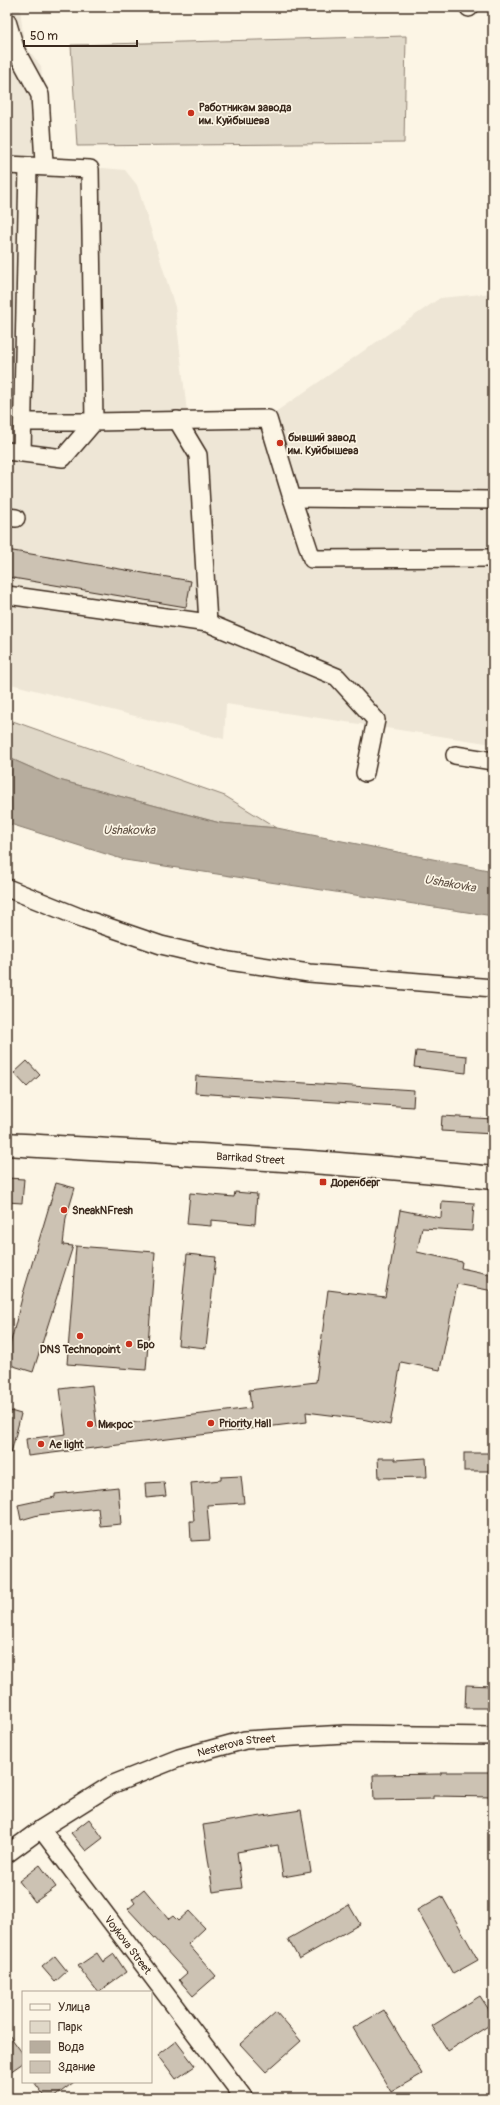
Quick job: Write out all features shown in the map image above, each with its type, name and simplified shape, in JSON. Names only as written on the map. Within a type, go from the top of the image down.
[{"type":"main road","name":"Barrikad Street","points":[[7,1144],[182,1153],[394,1167],[493,1178]]},
{"type":"street","points":[[7,21],[16,51],[40,95],[36,165],[23,422],[15,452],[63,458],[94,422],[90,169],[36,165],[7,165]]},
{"type":"street","points":[[23,422],[268,419],[312,559],[493,558]]},
{"type":"street","points":[[177,420],[198,455],[208,622]]},
{"type":"street","points":[[292,498],[493,500]]},
{"type":"street","points":[[7,596],[208,622],[337,677],[376,720],[364,773]]},
{"type":"street","points":[[455,755],[493,761]]},
{"type":"street","points":[[7,888],[79,917],[161,945],[229,961],[310,973],[493,988]]},
{"type":"street","name":"Nesterova Street","points":[[7,1854],[42,1829],[111,1785],[179,1758],[245,1740],[345,1734],[493,1736]]},
{"type":"street","name":"Voykova Street","points":[[42,1829],[244,2098]]},
{"type":"shaded area","points":[[7,7],[20,7],[24,44],[41,66],[49,163],[125,170],[137,185],[175,307],[187,412],[274,413],[440,298],[493,293],[493,744],[226,704],[224,739],[7,683]]},
{"type":"green space","points":[[406,36],[404,143],[77,146],[71,45]]},
{"type":"green space","points":[[7,719],[225,796],[277,828],[220,823],[59,780],[7,757]]},
{"type":"water","name":"Ushakovka","points":[[7,757],[59,780],[220,823],[277,828],[493,871],[493,916],[125,860],[7,823]]},
{"type":"building","points":[[7,550],[191,581],[186,607],[7,577]]},
{"type":"building","points":[[416,1051],[467,1056],[466,1073],[414,1067]]},
{"type":"building","points":[[27,1061],[40,1075],[27,1087],[14,1073]]},
{"type":"building","points":[[196,1076],[414,1090],[413,1107],[195,1093]]},
{"type":"building","points":[[442,1116],[493,1119],[493,1134],[441,1131]]},
{"type":"building","points":[[7,1178],[24,1179],[22,1203],[7,1202]]},
{"type":"building","points":[[56,1183],[75,1188],[66,1218],[63,1245],[73,1246],[33,1372],[7,1364],[7,1357],[23,1294]]},
{"type":"building","points":[[235,1192],[257,1194],[255,1224],[211,1220],[211,1226],[187,1224],[190,1193],[234,1197]]},
{"type":"building","points":[[442,1201],[474,1203],[472,1231],[422,1228],[417,1252],[462,1262],[461,1268],[493,1275],[493,1291],[457,1284],[440,1370],[401,1362],[390,1425],[362,1419],[306,1412],[307,1422],[28,1456],[26,1439],[66,1434],[60,1389],[92,1385],[97,1427],[251,1408],[249,1390],[316,1382],[328,1290],[385,1297],[400,1210],[441,1218]]},
{"type":"building","points":[[76,1246],[155,1252],[146,1370],[67,1364]]},
{"type":"building","points":[[187,1254],[216,1257],[206,1348],[178,1345]]},
{"type":"building","points":[[7,1410],[21,1414],[11,1453],[7,1452]]},
{"type":"building","points":[[464,1453],[493,1453],[493,1471],[464,1471]]},
{"type":"building","points":[[378,1458],[395,1458],[395,1460],[426,1458],[427,1477],[379,1478]]},
{"type":"building","points":[[241,1476],[244,1503],[207,1505],[210,1540],[191,1541],[190,1521],[194,1521],[191,1483],[221,1480],[221,1477]]},
{"type":"building","points":[[164,1482],[166,1496],[146,1498],[145,1483]]},
{"type":"building","points":[[118,1487],[121,1524],[100,1526],[98,1508],[38,1515],[21,1520],[18,1505],[55,1497],[55,1494]]},
{"type":"building","points":[[466,1685],[493,1686],[493,1708],[465,1708]]},
{"type":"building","points":[[441,1772],[493,1772],[493,1797],[433,1796],[433,1799],[374,1800],[373,1775],[441,1774]]},
{"type":"building","points":[[301,1810],[311,1872],[283,1877],[278,1845],[237,1852],[242,1888],[213,1892],[203,1825]]},
{"type":"building","points":[[89,1819],[103,1838],[86,1851],[71,1833]]},
{"type":"building","points":[[40,1865],[56,1887],[35,1902],[19,1881]]},
{"type":"building","points":[[144,1889],[169,1919],[173,1916],[178,1921],[189,1911],[205,1928],[188,1944],[216,1976],[193,1996],[179,1980],[187,1973],[128,1909],[135,1903],[132,1899]]},
{"type":"building","points":[[442,1896],[478,1960],[453,1974],[417,1910]]},
{"type":"building","points":[[349,1905],[360,1924],[299,1959],[288,1939]]},
{"type":"building","points":[[97,1953],[103,1962],[114,1954],[126,1972],[97,1991],[78,1966]]},
{"type":"building","points":[[55,1956],[67,1971],[55,1982],[42,1967]]},
{"type":"building","points":[[480,1996],[493,2016],[493,2023],[448,2051],[432,2026]]},
{"type":"building","points":[[384,2010],[422,2074],[391,2092],[353,2028]]},
{"type":"building","points":[[276,2012],[301,2041],[266,2072],[240,2044]]},
{"type":"building","points":[[7,2032],[22,2053],[22,2064],[7,2074]]},
{"type":"building","points":[[176,2041],[195,2066],[176,2079],[158,2055]]},
{"type":"building","points":[[35,2083],[73,2083],[53,2098],[46,2098]]},
{"type":"place","name":"Работникам завода им. Куйбышева","points":[[191,113]]},
{"type":"place","name":"бывший завод им. Куйбышева","points":[[280,443]]},
{"type":"place","name":"Доренберг","points":[[323,1182]]},
{"type":"place","name":"SneakNFresh","points":[[64,1210]]},
{"type":"place","name":"DNS Technopoint","points":[[80,1336]]},
{"type":"place","name":"Бро","points":[[129,1344]]},
{"type":"place","name":"Priority Hall","points":[[211,1423]]},
{"type":"place","name":"Микрос","points":[[90,1424]]},
{"type":"place","name":"Ae light","points":[[41,1444]]}]
